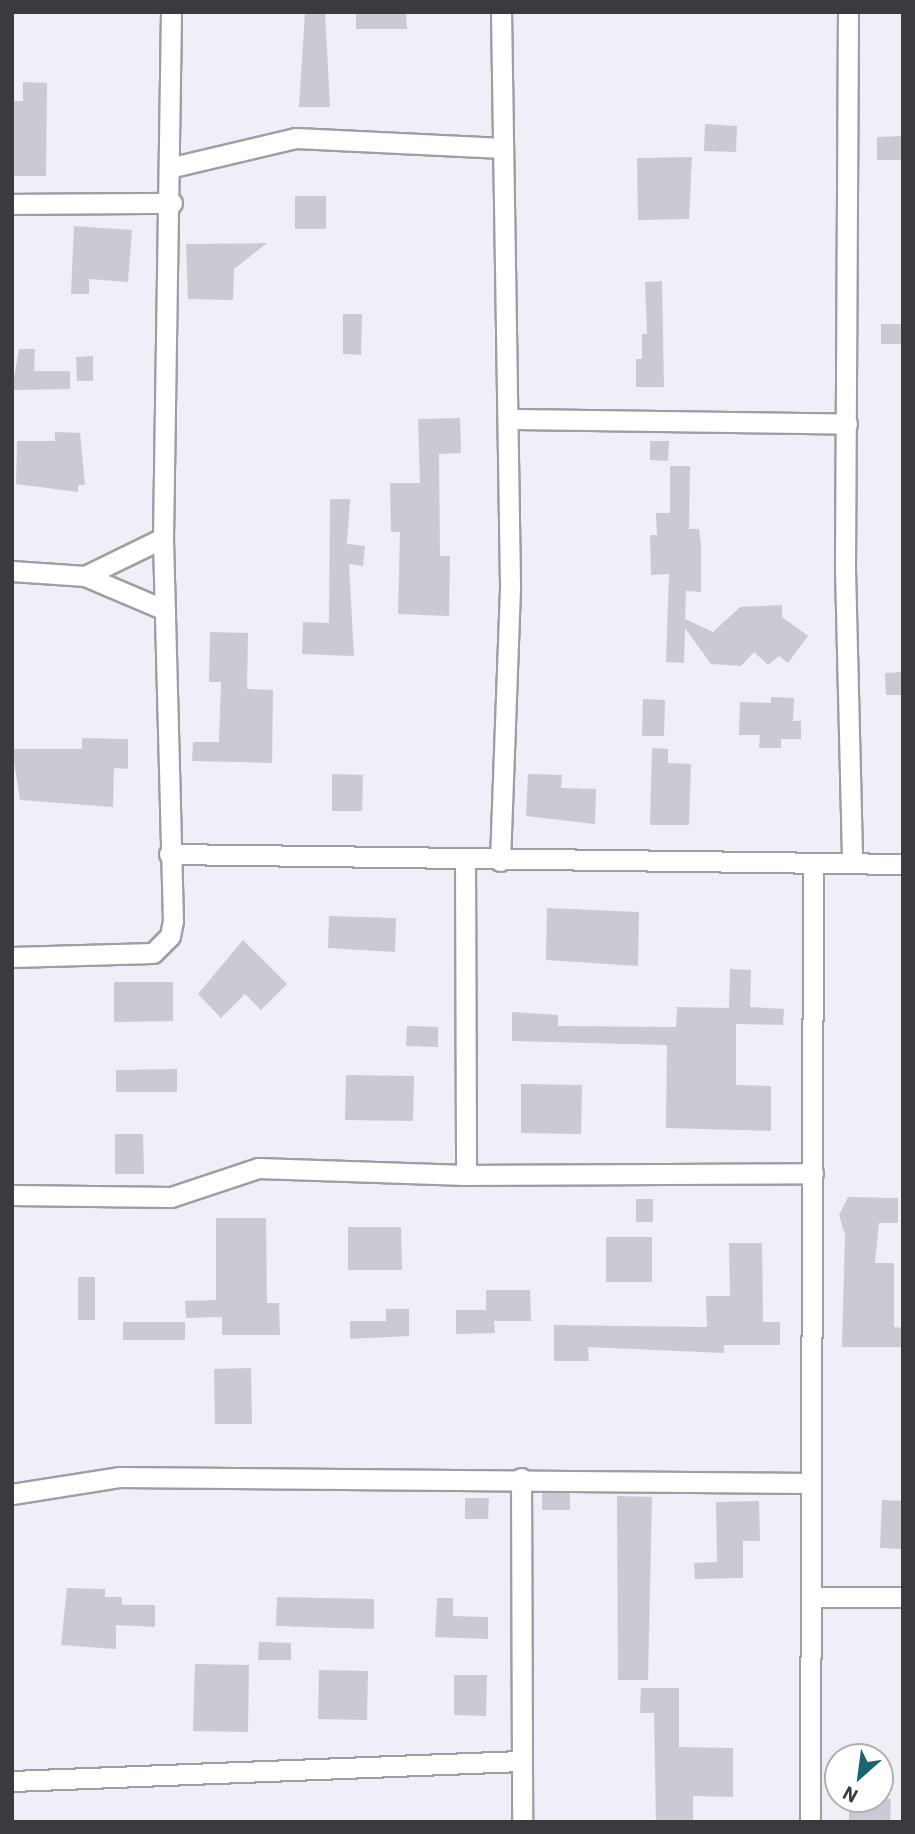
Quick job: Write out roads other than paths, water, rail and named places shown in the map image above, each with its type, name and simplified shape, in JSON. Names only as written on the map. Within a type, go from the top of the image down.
[{"type":"street","points":[[12,957],[134,957],[161,948],[173,921],[169,854],[163,538],[173,167],[170,12]]},
{"type":"street","points":[[848,12],[847,424],[852,863]]},
{"type":"street","points":[[500,861],[508,419],[503,148],[506,17]]},
{"type":"street","points":[[173,167],[296,138],[503,148]]},
{"type":"street","points":[[12,204],[172,203]]},
{"type":"street","points":[[508,419],[847,424]]},
{"type":"street","points":[[85,576],[163,538]]},
{"type":"street","points":[[12,571],[85,576],[165,610]]},
{"type":"street","points":[[169,854],[500,861],[903,864]]},
{"type":"street","points":[[465,860],[466,1175]]},
{"type":"street","points":[[810,1822],[813,864]]},
{"type":"street","points":[[12,1195],[171,1197],[258,1168],[466,1175],[813,1173]]},
{"type":"street","points":[[12,1494],[119,1477],[521,1478],[811,1483]]},
{"type":"street","points":[[521,1478],[522,1822]]},
{"type":"street","points":[[811,1597],[903,1597]]},
{"type":"street","points":[[12,1781],[520,1761]]}]
